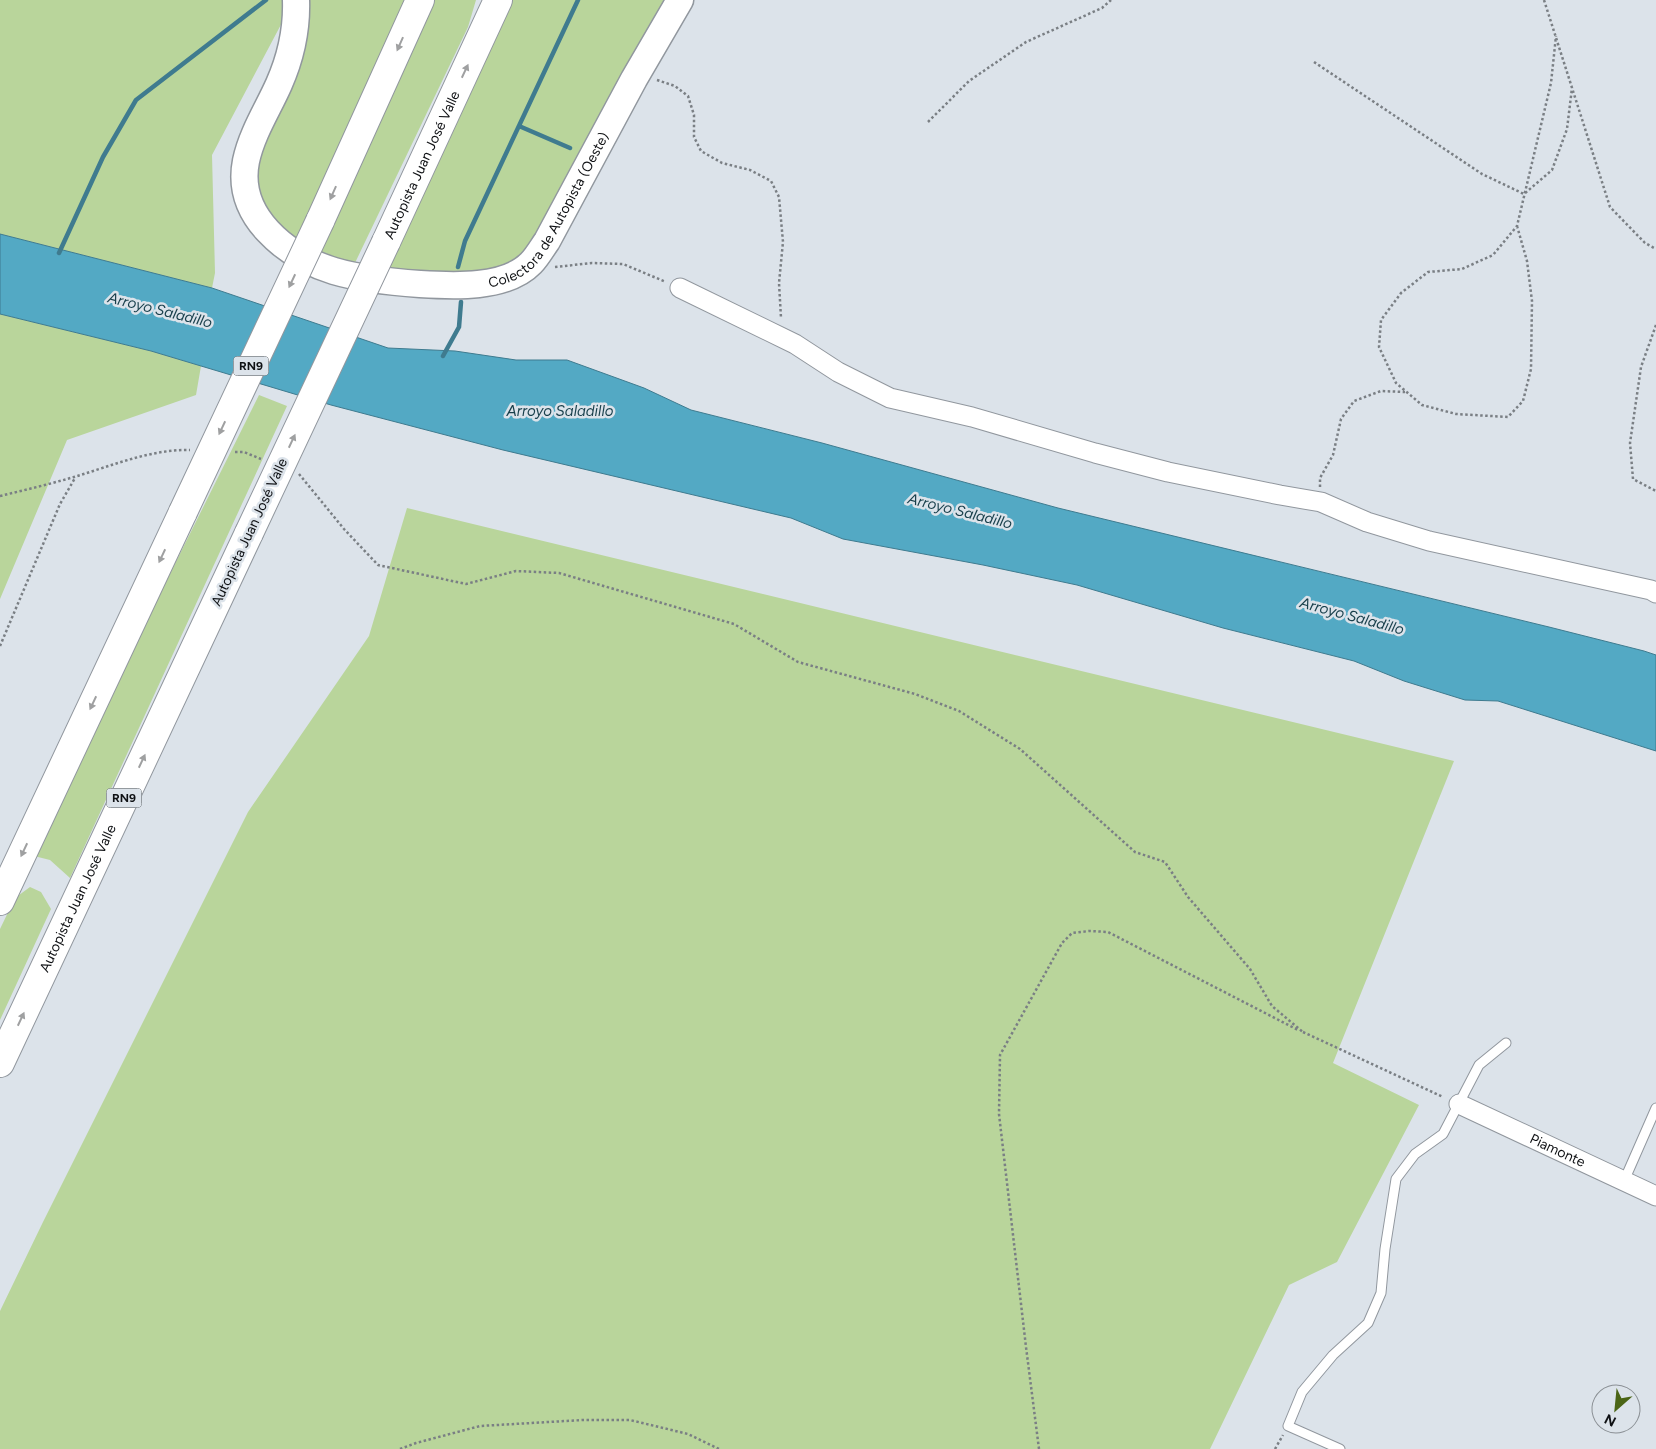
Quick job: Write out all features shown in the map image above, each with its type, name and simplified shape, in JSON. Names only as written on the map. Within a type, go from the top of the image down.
[{"type":"highway","name":"RN9","points":[[0,901],[320,221],[420,0]]},
{"type":"highway","name":"Autopista Juan José Valle","points":[[0,1063],[498,0]]},
{"type":"main road","name":"Colectora de Autopista (Oeste)","points":[[296,0],[296,26],[291,53],[279,85],[260,123],[246,161],[245,192],[256,216],[274,238],[288,249],[336,272],[390,282],[439,285],[487,283],[512,276],[531,263],[547,241],[634,79],[680,0]]},
{"type":"street","points":[[680,288],[795,344],[838,372],[890,398],[972,417],[1168,472],[1321,502],[1367,522],[1429,541],[1651,590],[1656,593]]},
{"type":"street","name":"Piamonte","points":[[1459,1104],[1656,1196]]},
{"type":"lane","points":[[1340,1449],[1288,1426],[1302,1392],[1333,1355],[1368,1323],[1381,1293],[1385,1249],[1396,1179],[1415,1154],[1444,1134],[1479,1065],[1506,1043]]},
{"type":"lane","points":[[1624,1181],[1656,1108]]},
{"type":"path","points":[[928,122],[969,81],[1026,42],[1102,8],[1111,0]]},
{"type":"path","points":[[1544,0],[1610,207],[1645,243],[1656,249]]},
{"type":"path","points":[[1516,226],[1527,261],[1532,301],[1531,369],[1523,401],[1508,417],[1456,414],[1422,406],[1396,383],[1379,347],[1381,320],[1401,293],[1428,272],[1462,270],[1493,255],[1516,226],[1550,83],[1556,36]]},
{"type":"path","points":[[1314,62],[1482,174],[1524,194]]},
{"type":"path","points":[[634,79],[655,79],[675,86],[688,96],[694,115],[694,137],[701,151],[722,163],[750,170],[771,181],[779,197],[783,242],[779,283],[781,319],[795,344]]},
{"type":"path","points":[[1524,194],[1552,170],[1567,128],[1572,88]]},
{"type":"path","points":[[531,263],[555,267],[592,262],[623,264],[680,288]]},
{"type":"path","points":[[1656,325],[1641,367],[1630,443],[1632,479],[1656,491]]},
{"type":"path","points":[[1321,502],[1320,478],[1333,455],[1341,420],[1354,401],[1381,391],[1407,392]]},
{"type":"path","points":[[0,496],[76,477],[121,461],[179,450],[198,451]]},
{"type":"path","points":[[235,452],[244,452],[262,459]]},
{"type":"path","points":[[297,472],[344,528],[378,564],[466,584],[516,571],[559,573],[734,624],[798,662],[915,694],[959,711],[1020,749],[1135,852],[1165,862],[1188,897],[1250,969],[1272,1006],[1304,1033]]},
{"type":"path","points":[[0,646],[60,504],[76,477]]},
{"type":"path","points":[[1039,1449],[999,1114],[1000,1055],[1062,943],[1072,933],[1089,931],[1108,932],[1304,1033],[1459,1104]]},
{"type":"path","points":[[400,1449],[480,1426],[583,1420],[630,1420],[688,1434],[720,1449]]},
{"type":"green space","points":[[0,0],[294,0],[212,155],[215,273],[212,288],[0,234]]},
{"type":"green space","points":[[305,0],[406,0],[296,241],[284,231],[255,195],[254,176]]},
{"type":"green space","points":[[434,0],[476,0],[468,27],[354,265],[318,253]]},
{"type":"green space","points":[[511,0],[669,0],[526,254],[501,269],[471,273],[386,271]]},
{"type":"green space","points":[[0,314],[151,351],[201,366],[196,395],[67,440],[0,599]]},
{"type":"green space","points":[[259,395],[287,406],[70,878],[50,860],[30,855]]},
{"type":"green space","points":[[407,508],[1454,761],[1333,1063],[1419,1105],[1337,1262],[1289,1285],[1210,1449],[0,1449],[0,1311],[248,812],[369,636]]},
{"type":"green space","points":[[30,887],[41,892],[51,909],[0,1020],[0,929],[15,898]]},
{"type":"water","name":"Arroyo Saladillo","points":[[0,234],[212,288],[388,348],[455,351],[516,360],[567,360],[644,388],[691,410],[822,443],[1058,508],[1644,651],[1656,655],[1656,751],[1498,701],[1465,700],[1404,681],[1354,661],[1223,628],[1077,585],[843,539],[791,518],[503,450],[331,405],[151,351],[0,314]]},
{"type":"waterway","points":[[59,253],[103,157],[136,100],[266,0]]},
{"type":"waterway","points":[[458,267],[465,241],[578,0]]},
{"type":"waterway","points":[[519,126],[570,148]]},
{"type":"waterway","points":[[443,356],[459,327],[461,302]]}]
